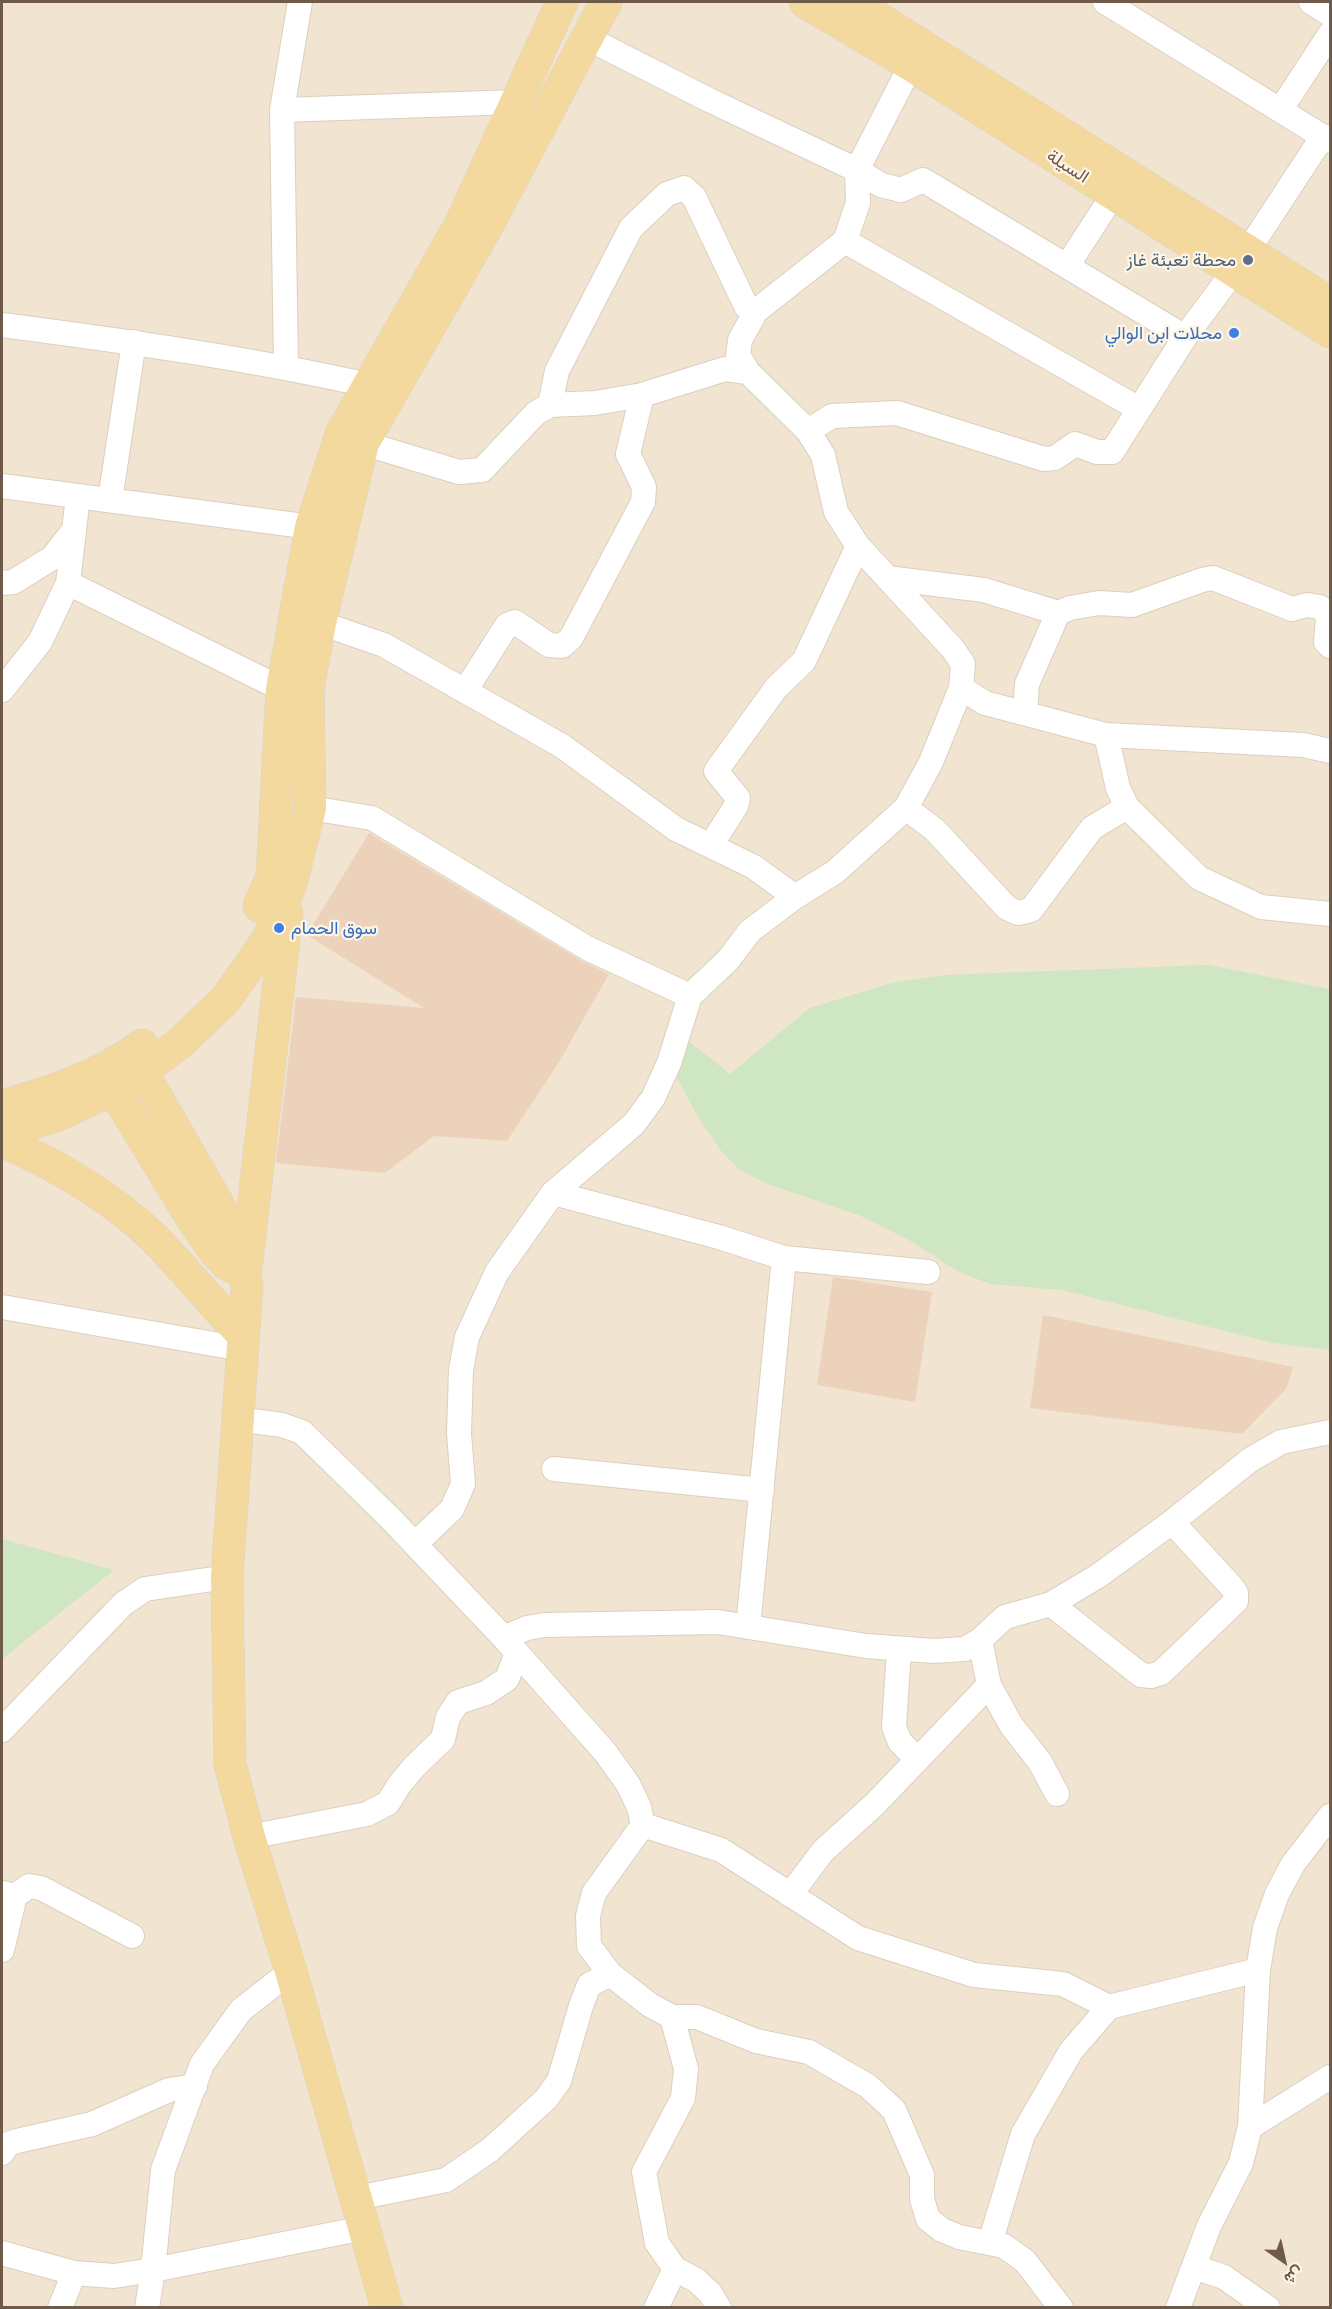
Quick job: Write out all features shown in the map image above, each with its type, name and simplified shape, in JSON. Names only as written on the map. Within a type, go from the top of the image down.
[{"type":"main road","points":[[137,1062],[167,1026],[210,984],[250,926],[272,876],[282,689],[311,527],[340,434],[460,225],[562,2]]},
{"type":"main road","points":[[387,2307],[291,1971],[249,1837],[230,1764],[227,1577],[247,1287],[246,1267],[291,884],[310,808],[308,689],[320,623],[363,443],[485,230],[606,2]]},
{"type":"main road","name":"السيلة","points":[[805,2],[911,65],[1113,195],[1240,261],[1330,303]]},
{"type":"main road","name":"السيلة","points":[[853,2],[1240,261],[1330,332]]},
{"type":"main road","points":[[2,1132],[56,1116],[137,1062],[179,1044],[226,999],[268,939],[291,884]]},
{"type":"main road","points":[[137,1062],[234,1232],[246,1267]]},
{"type":"main road","points":[[107,1080],[194,1222],[215,1252],[227,1264],[246,1267]]},
{"type":"main road","points":[[2,1106],[107,1080]]},
{"type":"main road","points":[[2,1141],[76,1178],[116,1205],[152,1236],[243,1342]]},
{"type":"street","points":[[286,367],[282,110],[300,2]]},
{"type":"street","points":[[808,431],[832,416],[897,413],[1044,459],[1054,458],[1075,444],[1097,452],[1112,452],[1185,338],[1327,139],[1105,2]]},
{"type":"street","points":[[1311,2],[1330,14]]},
{"type":"street","points":[[1281,109],[1330,34]]},
{"type":"street","points":[[587,38],[709,100],[857,170],[880,185],[901,190],[923,180],[1185,338]]},
{"type":"street","points":[[415,1544],[452,1509],[464,1484],[459,1433],[461,1371],[467,1337],[497,1272],[553,1193],[634,1124],[653,1098],[669,1064],[690,996],[728,960],[750,931],[795,897],[835,872],[906,808],[931,762],[961,688],[963,664],[953,649],[858,546],[836,512],[823,454],[808,431],[748,372],[738,355],[740,340],[756,310],[845,241],[858,202],[857,170],[911,65]]},
{"type":"street","points":[[282,110],[516,102]]},
{"type":"street","points":[[550,405],[557,371],[631,228],[667,194],[684,188],[694,197],[746,306],[756,310]]},
{"type":"street","points":[[1067,266],[1113,195]]},
{"type":"street","points":[[845,241],[1139,409]]},
{"type":"street","points":[[2,325],[134,342],[286,367],[368,386]]},
{"type":"street","points":[[110,500],[134,342]]},
{"type":"street","points":[[363,443],[459,472],[482,470],[536,413],[550,405],[595,403],[642,395],[725,369],[748,372]]},
{"type":"street","points":[[465,691],[507,625],[515,622],[549,645],[562,646],[571,638],[642,502],[644,487],[627,454],[642,395]]},
{"type":"street","points":[[2,486],[311,527]]},
{"type":"street","points":[[2,690],[40,642],[68,583],[78,496]]},
{"type":"street","points":[[2,583],[13,582],[52,558],[73,531]]},
{"type":"street","points":[[711,845],[736,806],[738,798],[716,771],[776,688],[804,661],[858,546]]},
{"type":"street","points":[[886,578],[984,590],[1058,613],[1070,608],[1099,603],[1132,605],[1213,578],[1292,609],[1307,605],[1320,608],[1326,612],[1328,618],[1326,642],[1330,646]]},
{"type":"street","points":[[68,583],[282,689]]},
{"type":"street","points":[[1025,713],[1027,684],[1058,613]]},
{"type":"street","points":[[320,623],[384,645],[562,746],[676,829],[754,867],[795,897]]},
{"type":"street","points":[[961,688],[985,704],[1106,735],[1303,744],[1330,751]]},
{"type":"street","points":[[1106,735],[1118,788],[1127,807],[1199,878],[1261,907],[1330,914]]},
{"type":"street","points":[[906,808],[935,830],[1008,908],[1018,913],[1031,910],[1092,828],[1127,807]]},
{"type":"street","points":[[310,808],[372,818],[587,948],[690,996]]},
{"type":"street","points":[[553,1193],[719,1237],[784,1258],[928,1272]]},
{"type":"street","points":[[748,1627],[784,1258]]},
{"type":"street","points":[[2,1306],[243,1342]]},
{"type":"street","points":[[237,1419],[282,1425],[302,1432],[415,1544],[511,1646],[611,1760],[628,1784],[639,1808],[643,1825],[594,1893],[588,1916],[589,1946],[610,1974],[650,2005],[672,2017],[697,2017],[756,2041],[809,2052],[868,2086],[894,2110],[922,2175],[922,2199],[928,2219],[942,2230],[959,2237],[1004,2246],[1026,2261],[1061,2307]]},
{"type":"street","points":[[249,1837],[367,1814],[388,1803],[414,1767],[443,1739],[448,1717],[458,1702],[486,1693],[507,1679],[511,1646],[527,1628],[543,1625],[718,1622],[866,1646],[934,1652],[965,1649],[981,1640],[1005,1617],[1051,1604],[1126,1557],[1250,1460],[1281,1442],[1330,1432]]},
{"type":"street","points":[[554,1469],[762,1490]]},
{"type":"street","points":[[1051,1604],[1142,1675],[1151,1676],[1161,1673],[1236,1601],[1236,1593],[1231,1586],[1172,1522]]},
{"type":"street","points":[[2,1730],[123,1604],[145,1589],[227,1577]]},
{"type":"street","points":[[981,1640],[989,1685],[1011,1725],[1040,1762],[1057,1794]]},
{"type":"street","points":[[899,1649],[894,1727],[900,1742],[917,1759]]},
{"type":"street","points":[[790,1895],[822,1851],[874,1805],[989,1685]]},
{"type":"street","points":[[1178,2307],[1209,2226],[1241,2163],[1250,2127],[1258,1970],[1264,1928],[1277,1894],[1293,1864],[1330,1816]]},
{"type":"street","points":[[643,1825],[721,1850],[858,1938],[974,1975],[1063,1984],[1109,2007]]},
{"type":"street","points":[[2,1950],[8,1894],[29,1886],[40,1888],[132,1936]]},
{"type":"street","points":[[990,2243],[1023,2134],[1071,2051],[1109,2007],[1258,1970]]},
{"type":"street","points":[[147,2307],[163,2170],[202,2064],[241,2010],[291,1971]]},
{"type":"street","points":[[2,2253],[74,2273],[114,2276],[153,2270],[361,2213],[446,2180],[490,2150],[546,2099],[559,2081],[589,1985],[610,1974]]},
{"type":"street","points":[[672,2017],[686,2069],[683,2098],[644,2172],[657,2243],[675,2269],[696,2280],[719,2307]]},
{"type":"street","points":[[1250,2127],[1330,2077]]},
{"type":"street","points":[[2,2153],[8,2144],[17,2140],[92,2124],[169,2090],[195,2085]]},
{"type":"street","points":[[1194,2267],[1224,2277],[1268,2307]]},
{"type":"street","points":[[656,2307],[675,2269]]},
{"type":"street","points":[[60,2307],[74,2273]]},
{"type":"shaded area","points":[[2,2],[1330,2],[1330,2307],[2,2307]]},
{"type":"green space","points":[[1208,965],[1330,989],[1330,1350],[1273,1343],[1062,1290],[990,1284],[959,1272],[909,1240],[861,1216],[765,1183],[739,1169],[722,1152],[700,1120],[672,1069],[678,1033],[730,1074],[810,1008],[891,983],[945,975]]},
{"type":"green space","points":[[2,1539],[114,1570],[2,1659]]},
{"type":"building","points":[[369,833],[580,960],[609,974],[559,1062],[507,1141],[434,1136],[385,1173],[276,1163],[296,997],[424,1008],[307,935]]},
{"type":"building","points":[[833,1277],[932,1292],[915,1402],[817,1385]]},
{"type":"building","points":[[1043,1315],[1293,1367],[1286,1389],[1242,1434],[1030,1408]]},
{"type":"place","name":"محطة تعبئة غاز","points":[[1248,260]]},
{"type":"place","name":"محلات ابن الوالي","points":[[1234,333]]},
{"type":"place","name":"سوق الحمام","points":[[279,928]]}]
